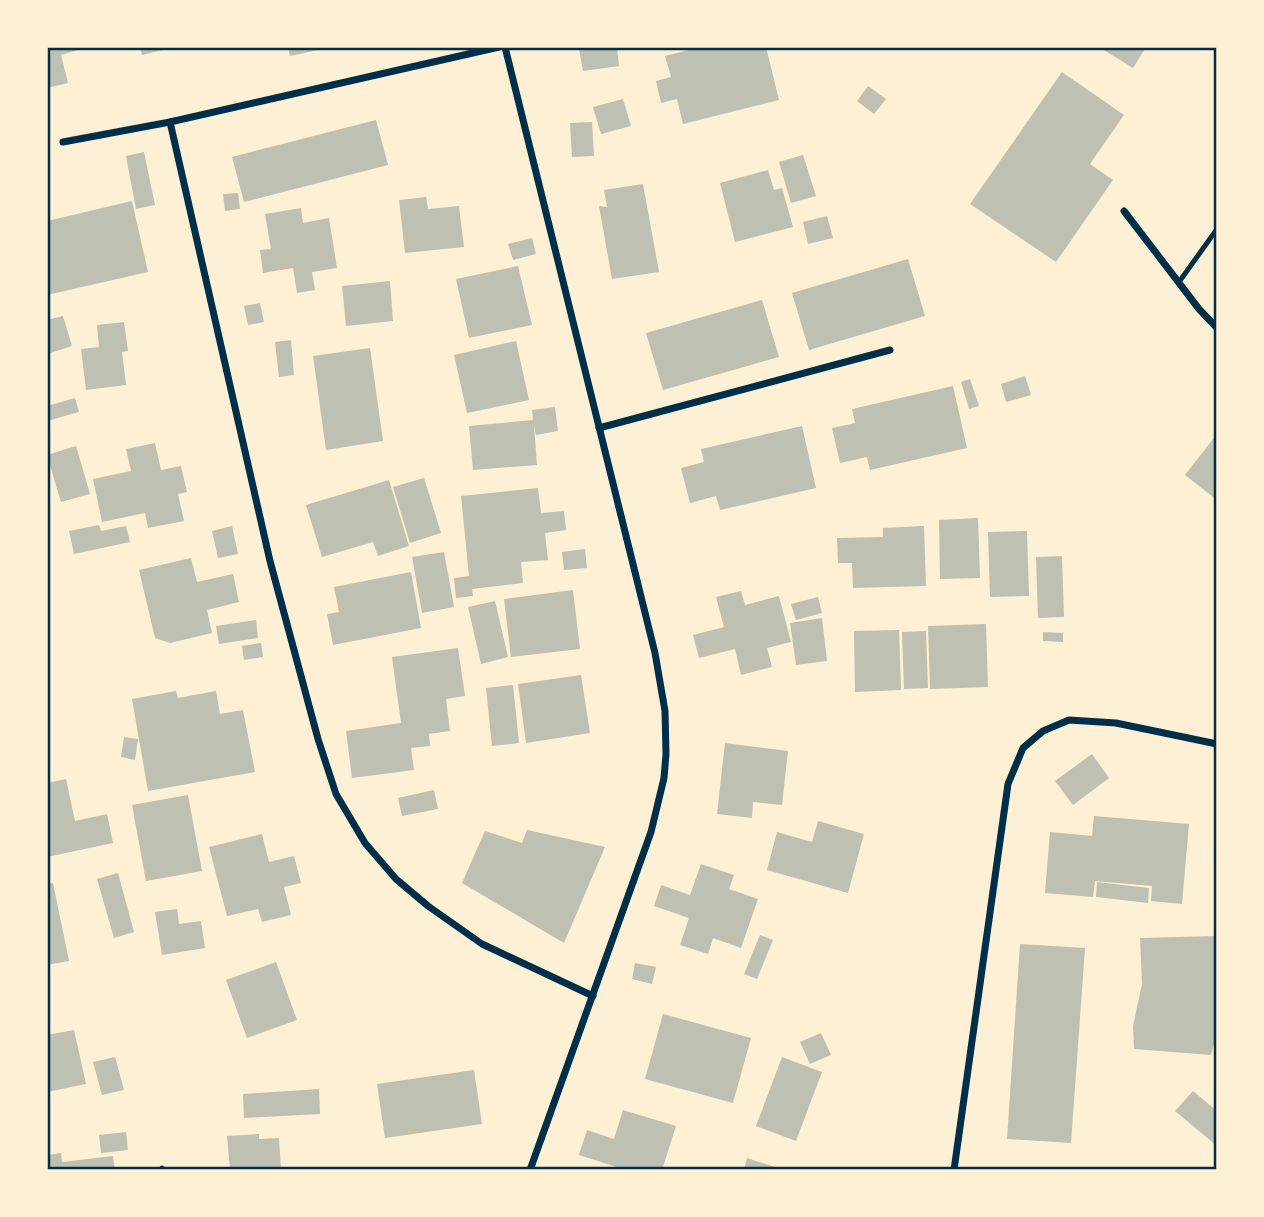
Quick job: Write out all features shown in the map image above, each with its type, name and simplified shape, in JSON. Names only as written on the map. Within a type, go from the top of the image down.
[{"type":"street","points":[[63,142],[170,122],[499,47]]},
{"type":"street","points":[[505,47],[655,653],[665,711],[666,754],[664,778],[651,832],[530,1170]]},
{"type":"street","points":[[170,122],[270,561],[318,739],[336,794],[365,843],[396,879],[428,906],[482,944],[593,996]]},
{"type":"street","points":[[1124,211],[1217,328]]},
{"type":"street","points":[[599,428],[890,350]]},
{"type":"street","points":[[954,1170],[1007,785],[1023,748],[1043,730],[1069,720],[1116,723],[1217,744]]},
{"type":"lane","points":[[1179,282],[1217,229]]},
{"type":"building","points":[[47,47],[88,47],[61,55],[68,83],[47,88]]},
{"type":"building","points":[[140,47],[171,47],[171,48],[142,55]]},
{"type":"building","points":[[288,47],[317,47],[318,50],[290,56]]},
{"type":"building","points":[[617,47],[619,66],[583,71],[579,49]]},
{"type":"building","points":[[700,47],[766,47],[779,100],[683,124],[677,99],[661,103],[656,81],[671,77],[665,56]]},
{"type":"building","points":[[1099,47],[1146,47],[1133,68]]},
{"type":"building","points":[[1062,72],[1124,115],[1090,164],[1113,180],[1056,262],[970,204]]},
{"type":"building","points":[[868,86],[886,99],[874,114],[857,101]]},
{"type":"building","points":[[623,99],[631,126],[601,134],[593,107]]},
{"type":"building","points":[[376,120],[388,165],[244,202],[232,157]]},
{"type":"building","points":[[592,122],[594,156],[572,157],[570,123]]},
{"type":"building","points":[[144,152],[155,205],[136,209],[126,156]]},
{"type":"building","points":[[803,155],[816,196],[791,203],[779,162]]},
{"type":"building","points":[[768,170],[774,190],[782,188],[793,227],[735,242],[720,183]]},
{"type":"building","points":[[643,184],[659,272],[612,279],[599,206],[607,207],[604,190]]},
{"type":"building","points":[[238,193],[240,209],[225,211],[223,194]]},
{"type":"building","points":[[426,197],[428,209],[459,206],[464,247],[405,253],[399,200]]},
{"type":"building","points":[[132,201],[148,272],[47,295],[47,221]]},
{"type":"building","points":[[301,208],[303,223],[329,218],[337,268],[312,272],[315,290],[297,293],[293,268],[263,273],[260,250],[271,249],[265,214]]},
{"type":"building","points":[[827,216],[833,238],[808,244],[803,222]]},
{"type":"building","points":[[532,238],[536,254],[513,260],[508,244]]},
{"type":"building","points":[[908,259],[925,316],[809,350],[792,293]]},
{"type":"building","points":[[518,266],[532,325],[469,338],[456,279]]},
{"type":"building","points":[[390,281],[393,321],[346,326],[342,286]]},
{"type":"building","points":[[762,300],[779,357],[663,390],[646,333]]},
{"type":"building","points":[[260,303],[264,322],[248,325],[244,306]]},
{"type":"building","points":[[63,316],[72,346],[47,354],[47,320]]},
{"type":"building","points":[[124,322],[128,351],[122,352],[126,385],[86,390],[81,349],[99,347],[97,325]]},
{"type":"building","points":[[291,340],[294,375],[279,377],[275,342]]},
{"type":"building","points":[[516,341],[529,400],[467,413],[454,355]]},
{"type":"building","points":[[370,348],[383,441],[326,450],[313,356]]},
{"type":"building","points":[[1025,376],[1031,395],[1006,402],[1001,384]]},
{"type":"building","points":[[970,379],[979,406],[969,409],[961,382]]},
{"type":"building","points":[[953,386],[967,448],[870,470],[867,457],[840,463],[832,428],[855,423],[852,409]]},
{"type":"building","points":[[75,398],[79,412],[47,421],[47,406]]},
{"type":"building","points":[[555,407],[558,431],[536,435],[534,425],[537,465],[473,470],[469,426],[533,420],[532,410]]},
{"type":"building","points":[[802,426],[816,488],[720,510],[716,496],[690,503],[681,468],[704,462],[701,449]]},
{"type":"building","points":[[1217,434],[1217,500],[1185,475]]},
{"type":"building","points":[[155,443],[161,470],[181,466],[187,492],[178,494],[184,521],[148,528],[145,513],[102,522],[93,479],[131,471],[126,449]]},
{"type":"building","points":[[76,446],[90,494],[61,502],[47,455]]},
{"type":"building","points":[[424,478],[441,533],[410,543],[393,487]]},
{"type":"building","points":[[389,480],[409,546],[378,556],[373,542],[322,557],[306,505]]},
{"type":"building","points":[[538,488],[541,513],[564,511],[566,530],[545,533],[548,560],[521,562],[523,583],[472,589],[473,596],[456,598],[454,578],[469,576],[461,496]]},
{"type":"building","points":[[978,518],[980,578],[940,579],[939,520]]},
{"type":"building","points":[[99,525],[101,531],[126,526],[130,542],[74,554],[69,531]]},
{"type":"building","points":[[232,526],[238,554],[218,558],[212,531]]},
{"type":"building","points":[[924,526],[926,586],[853,588],[852,563],[838,563],[837,538],[883,537],[883,528]]},
{"type":"building","points":[[1027,531],[1029,596],[990,597],[988,532]]},
{"type":"building","points":[[585,549],[587,568],[564,570],[562,552]]},
{"type":"building","points":[[444,552],[454,607],[422,613],[412,557]]},
{"type":"building","points":[[1062,556],[1064,617],[1038,618],[1036,557]]},
{"type":"building","points":[[191,558],[197,582],[233,574],[239,602],[207,610],[212,633],[170,643],[155,638],[139,570]]},
{"type":"building","points":[[411,572],[421,628],[333,645],[327,614],[339,612],[334,587]]},
{"type":"building","points":[[573,590],[580,649],[511,657],[504,599]]},
{"type":"building","points":[[741,591],[745,605],[779,596],[791,642],[767,648],[772,667],[741,675],[735,649],[699,658],[693,635],[724,627],[716,597]]},
{"type":"building","points":[[818,597],[822,613],[796,620],[791,604]]},
{"type":"building","points":[[495,601],[508,657],[481,664],[468,607]]},
{"type":"building","points":[[822,618],[827,661],[796,665],[790,623]]},
{"type":"building","points":[[256,620],[258,638],[219,644],[216,626]]},
{"type":"building","points":[[986,624],[988,687],[930,689],[928,626]]},
{"type":"building","points":[[899,630],[901,690],[855,692],[854,631]]},
{"type":"building","points":[[926,631],[928,688],[904,689],[902,632]]},
{"type":"building","points":[[1043,632],[1063,633],[1063,642],[1043,641]]},
{"type":"building","points":[[261,643],[263,657],[244,660],[242,646]]},
{"type":"building","points":[[458,648],[465,696],[446,699],[450,731],[429,734],[430,746],[411,748],[414,770],[352,778],[346,731],[401,723],[392,657]]},
{"type":"building","points":[[581,675],[590,733],[526,743],[518,684]]},
{"type":"building","points":[[513,685],[519,743],[492,746],[486,688]]},
{"type":"building","points":[[176,691],[178,698],[216,691],[220,714],[243,710],[255,772],[148,791],[132,699]]},
{"type":"building","points":[[124,737],[138,739],[135,760],[121,757]]},
{"type":"building","points":[[725,743],[788,751],[782,805],[753,802],[752,818],[717,814]]},
{"type":"building","points":[[1092,754],[1109,778],[1073,805],[1055,781]]},
{"type":"building","points":[[66,779],[75,821],[107,814],[113,843],[47,857],[47,783]]},
{"type":"building","points":[[434,790],[438,809],[402,816],[398,798]]},
{"type":"building","points":[[188,795],[202,871],[146,881],[132,805]]},
{"type":"building","points":[[1094,816],[1189,824],[1182,904],[1151,901],[1152,886],[1095,881],[1093,897],[1045,893],[1050,832],[1092,836]]},
{"type":"building","points":[[818,821],[864,834],[848,893],[767,870],[777,832],[812,842]]},
{"type":"building","points":[[527,830],[605,847],[564,943],[462,883],[485,831],[522,843]]},
{"type":"building","points":[[262,834],[269,862],[294,856],[301,883],[284,887],[291,915],[262,922],[258,909],[227,916],[209,847]]},
{"type":"building","points":[[701,864],[734,875],[729,889],[758,899],[741,948],[713,938],[708,954],[680,945],[689,918],[654,906],[661,885],[690,895]]},
{"type":"building","points":[[118,873],[134,932],[114,938],[97,879]]},
{"type":"building","points":[[1097,882],[1149,888],[1148,903],[1096,897]]},
{"type":"building","points":[[53,883],[69,961],[47,965],[47,884]]},
{"type":"building","points":[[177,909],[179,924],[201,921],[205,948],[162,955],[155,912]]},
{"type":"building","points":[[760,935],[773,940],[757,979],[744,974]]},
{"type":"building","points":[[1215,936],[1217,1031],[1211,1055],[1134,1049],[1133,1026],[1142,984],[1140,938]]},
{"type":"building","points":[[1020,944],[1085,948],[1071,1143],[1007,1139]]},
{"type":"building","points":[[276,962],[297,1020],[247,1038],[226,980]]},
{"type":"building","points":[[635,963],[656,967],[652,984],[632,979]]},
{"type":"building","points":[[663,1014],[751,1038],[733,1103],[645,1079]]},
{"type":"building","points":[[74,1030],[86,1084],[47,1092],[47,1035]]},
{"type":"building","points":[[821,1033],[831,1055],[810,1064],[800,1042]]},
{"type":"building","points":[[115,1057],[124,1090],[102,1095],[93,1062]]},
{"type":"building","points":[[782,1057],[822,1072],[796,1141],[756,1126]]},
{"type":"building","points":[[474,1070],[482,1124],[385,1138],[377,1084]]},
{"type":"building","points":[[319,1089],[320,1114],[244,1118],[243,1094]]},
{"type":"building","points":[[1193,1091],[1217,1111],[1217,1146],[1175,1111]]},
{"type":"building","points":[[623,1110],[676,1126],[662,1170],[626,1170],[579,1155],[587,1130],[614,1139]]},
{"type":"building","points":[[126,1132],[128,1150],[101,1153],[99,1135]]},
{"type":"building","points":[[259,1134],[259,1139],[279,1138],[281,1170],[230,1170],[227,1136]]},
{"type":"building","points":[[61,1153],[62,1162],[113,1156],[115,1170],[47,1170],[47,1155]]},
{"type":"building","points":[[747,1158],[775,1167],[774,1170],[744,1170]]}]
